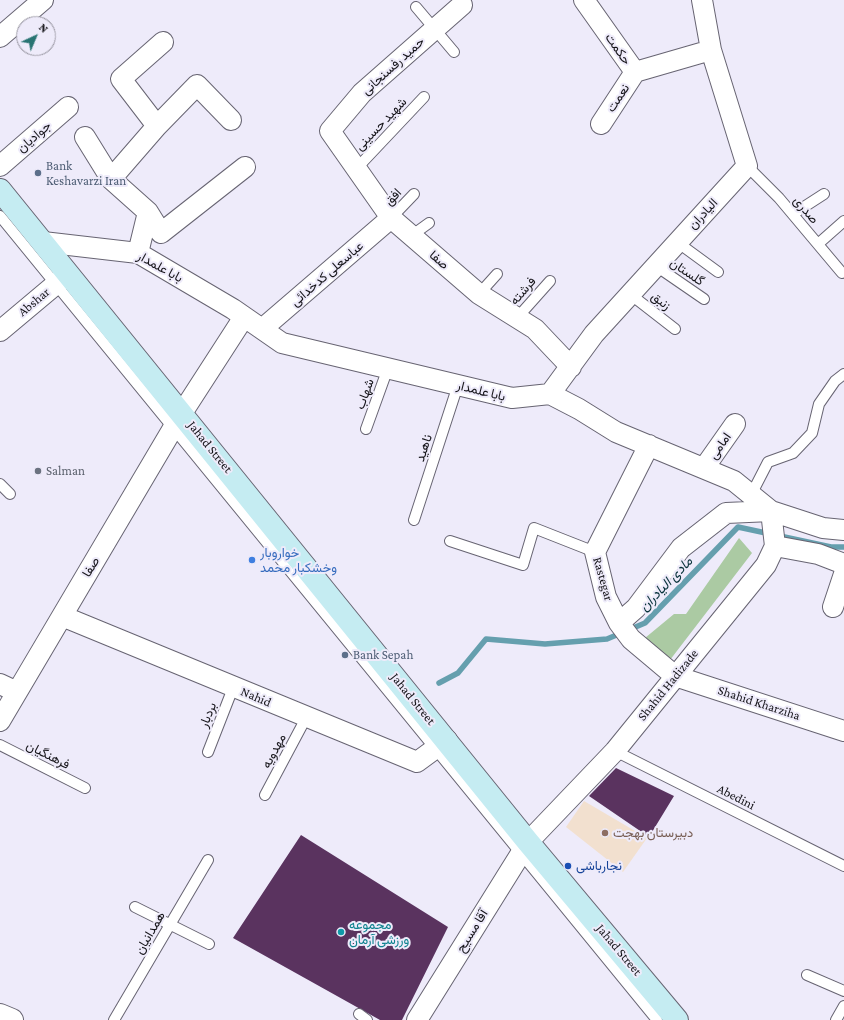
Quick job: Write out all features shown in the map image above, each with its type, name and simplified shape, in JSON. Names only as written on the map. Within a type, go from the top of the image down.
[{"type":"main road","name":"Jahad Street","points":[[0,190],[43,242],[62,279],[524,847],[678,1020]]},
{"type":"street","points":[[0,37],[43,0]]},
{"type":"street","name":"حکمت","points":[[584,0],[635,72],[711,50]]},
{"type":"street","points":[[702,0],[711,50],[747,166]]},
{"type":"street","name":"حمید رفسنجانی","points":[[330,131],[362,93],[462,6]]},
{"type":"street","points":[[157,126],[122,79],[163,42]]},
{"type":"street","name":"نعمت","points":[[601,124],[635,72]]},
{"type":"street","points":[[111,179],[157,126],[197,85],[232,120]]},
{"type":"street","name":"جوادیان","points":[[0,166],[68,107]]},
{"type":"street","name":"صفا","points":[[330,131],[391,218],[479,294],[535,329],[571,367]]},
{"type":"street","points":[[85,137],[111,179],[148,212],[161,233],[245,167]]},
{"type":"street","name":"الیادران","points":[[550,394],[594,334],[747,166]]},
{"type":"street","points":[[138,252],[148,212]]},
{"type":"street","name":"عباسعلی کدخدائی","points":[[262,330],[391,218]]},
{"type":"street","name":"بابا علمدار","points":[[43,242],[138,252],[244,317],[282,343],[512,398],[550,394]]},
{"type":"street","name":"Abshar","points":[[0,331],[62,279]]},
{"type":"street","points":[[178,421],[244,317]]},
{"type":"street","points":[[550,394],[579,409],[616,432],[734,481],[771,511],[823,528],[844,530]]},
{"type":"street","name":"صفا","points":[[0,721],[8,688],[62,616],[178,421]]},
{"type":"street","name":"امامی","points":[[704,468],[735,424]]},
{"type":"street","name":"Rastegar","points":[[649,445],[595,552],[606,598],[619,623],[631,639],[675,676]]},
{"type":"street","points":[[771,511],[775,546],[818,554],[844,564]]},
{"type":"street","points":[[619,623],[636,608],[681,548],[726,513],[771,511]]},
{"type":"street","name":"Shahid Hadizade","points":[[524,847],[615,751],[766,565],[775,546]]},
{"type":"street","points":[[833,608],[844,574]]},
{"type":"street","name":"Nahid","points":[[62,616],[233,688],[417,762],[441,744]]},
{"type":"street","name":"Shahid Kharziha","points":[[675,676],[844,731]]},
{"type":"street","name":"آقا مسیح","points":[[424,1017],[524,847]]},
{"type":"lane","points":[[416,7],[454,52]]},
{"type":"lane","name":"شهید حسینی","points":[[357,168],[424,97]]},
{"type":"lane","name":"صدری","points":[[747,166],[779,198],[842,273]]},
{"type":"lane","name":"افق","points":[[391,218],[414,194]]},
{"type":"lane","points":[[793,214],[824,194]]},
{"type":"lane","name":"Jahad Street","points":[[0,216],[62,279]]},
{"type":"lane","points":[[818,244],[844,221]]},
{"type":"lane","points":[[411,236],[429,223]]},
{"type":"lane","points":[[677,242],[718,272]]},
{"type":"lane","name":"گلستان","points":[[656,266],[704,299]]},
{"type":"lane","points":[[479,294],[497,274]]},
{"type":"lane","name":"فرشته","points":[[517,318],[550,281]]},
{"type":"lane","name":"زنبق","points":[[630,294],[675,329]]},
{"type":"lane","name":"شهاب","points":[[366,429],[388,368]]},
{"type":"lane","points":[[751,495],[768,462],[793,453],[812,433],[819,404],[835,381],[844,374]]},
{"type":"lane","name":"ناهید","points":[[414,520],[458,385]]},
{"type":"lane","points":[[0,484],[10,494]]},
{"type":"lane","points":[[450,541],[523,565],[534,528],[595,552]]},
{"type":"lane","name":"بردبار","points":[[208,752],[233,688]]},
{"type":"lane","name":"مهدویه","points":[[265,795],[306,718]]},
{"type":"lane","name":"فرهنگیان","points":[[0,745],[85,788]]},
{"type":"lane","name":"Abedini","points":[[615,751],[844,866]]},
{"type":"lane","name":"Jahad Street","points":[[524,847],[657,1020]]},
{"type":"lane","name":"همدانیان","points":[[114,1020],[208,860]]},
{"type":"lane","points":[[135,907],[209,944]]},
{"type":"lane","points":[[807,975],[844,991]]},
{"type":"lane","points":[[836,1020],[844,1006]]},
{"type":"shaded area","name":"دبیرستان بهجت","points":[[584,801],[647,838],[623,872],[566,827]]},
{"type":"green space","points":[[739,538],[752,553],[670,660],[645,638],[674,614],[686,614]]},
{"type":"building","name":"دبیرستان بهجت","points":[[616,768],[674,796],[649,837],[589,796]]},
{"type":"building","name":"مجموعه ورزشی آرمان","points":[[301,835],[448,927],[402,1020],[380,1020],[233,938]]},
{"type":"waterway","name":"مادی الیادران","points":[[439,683],[458,673],[486,639],[545,644],[607,639],[645,623],[738,527],[831,547],[844,547]]},
{"type":"place","name":"Bank Keshavarzi Iran","points":[[38,173]]},
{"type":"place","name":"Salman","points":[[38,471]]},
{"type":"place","name":"خواروبار وخشکبار محمد","points":[[252,560]]},
{"type":"place","name":"Bank Sepah","points":[[345,655]]},
{"type":"place","name":"دبیرستان بهجت","points":[[605,833]]},
{"type":"place","name":"نجارباشی","points":[[568,866]]},
{"type":"place","name":"مجموعه ورزشی آرمان","points":[[341,932]]}]
